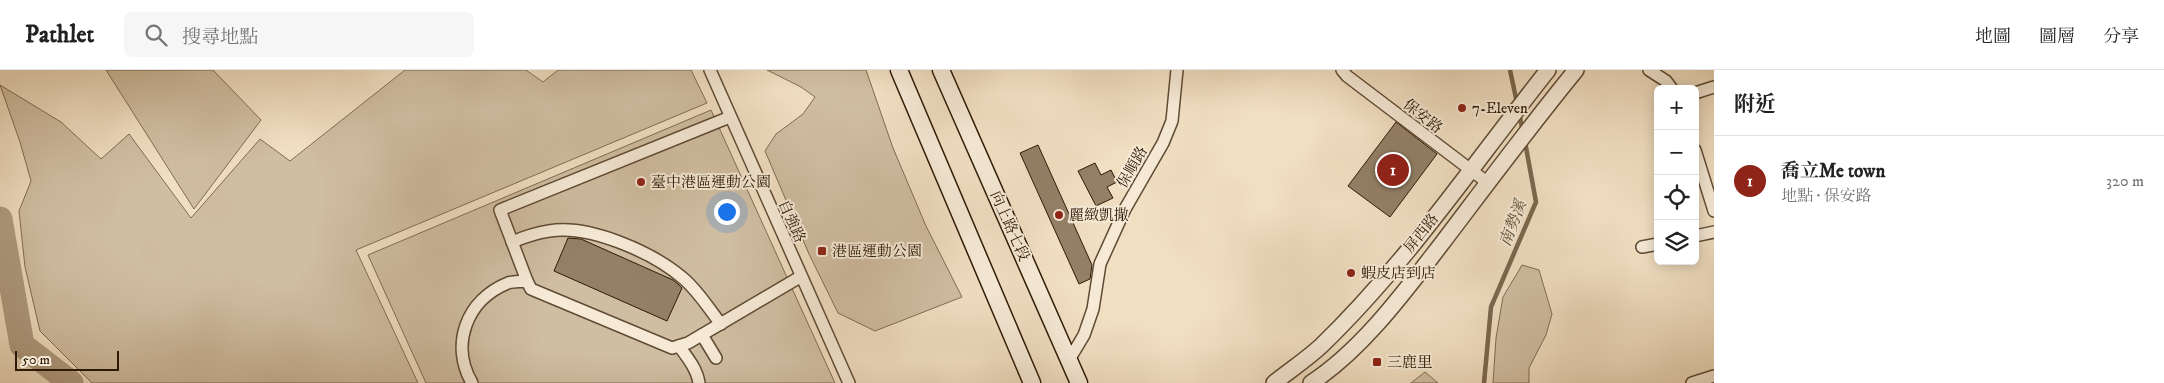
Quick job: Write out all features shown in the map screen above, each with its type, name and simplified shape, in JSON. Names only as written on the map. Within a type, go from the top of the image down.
[{"type":"main road","points":[[899,70],[1032,383]]},
{"type":"main road","name":"向上路七段","points":[[941,70],[1079,383]]},
{"type":"street","name":"自強路","points":[[710,70],[800,277],[849,383]]},
{"type":"street","name":"保順路","points":[[1070,360],[1084,335],[1093,309],[1100,264],[1125,209],[1163,143],[1172,121],[1177,70]]},
{"type":"street","name":"保安路","points":[[1342,70],[1347,76],[1488,183]]},
{"type":"street","name":"屏西路","points":[[1274,383],[1320,347],[1363,304],[1471,171],[1548,70]]},
{"type":"street","name":"屏西路","points":[[1311,383],[1325,377],[1377,322],[1422,270],[1576,70]]},
{"type":"street","points":[[1650,70],[1669,85]]},
{"type":"street","points":[[1699,92],[1714,87]]},
{"type":"street","points":[[730,117],[500,210],[527,281],[531,290],[672,348],[702,335],[800,277]]},
{"type":"street","points":[[1699,163],[1714,211]]},
{"type":"street","points":[[512,242],[549,230],[570,230],[621,244],[665,265],[684,279],[699,294],[721,324]]},
{"type":"street","points":[[1699,235],[1714,232]]},
{"type":"street","points":[[1642,247],[1654,245]]},
{"type":"street","points":[[472,383],[465,371],[461,341],[469,317],[480,300],[508,283],[527,281]]},
{"type":"street","points":[[702,335],[716,358]]},
{"type":"street","points":[[679,346],[698,376],[698,383]]},
{"type":"street","points":[[1692,383],[1714,376]]},
{"type":"shaded area","points":[[106,70],[213,70],[261,120],[194,209]]},
{"type":"shaded area","points":[[405,70],[526,70],[543,82],[558,70],[691,70],[707,103],[356,250],[418,383],[92,383],[40,331],[25,267],[19,211],[31,181],[20,142],[0,85],[61,122],[101,159],[129,134],[191,218],[260,139],[290,161]]},
{"type":"shaded area","points":[[767,70],[866,70],[893,148],[926,226],[962,297],[875,331],[838,313],[809,254],[765,151],[776,134],[803,114],[815,97],[801,87]]},
{"type":"shaded area","name":"臺中港區運動公園","points":[[711,110],[835,383],[426,383],[368,255]]},
{"type":"shaded area","points":[[1522,265],[1539,270],[1552,314],[1546,335],[1529,368],[1529,383],[1493,383],[1496,338],[1503,297]]},
{"type":"shaded area","points":[[1425,372],[1438,383],[1411,383]]},
{"type":"building","points":[[1396,122],[1437,154],[1390,217],[1348,186]]},
{"type":"building","name":"麗緻凱撒","points":[[1038,145],[1092,265],[1090,279],[1079,284],[1020,153]]},
{"type":"building","name":"麗緻凱撒","points":[[1095,163],[1101,175],[1111,170],[1117,182],[1107,187],[1113,198],[1096,206],[1078,171]]},
{"type":"building","points":[[568,238],[581,239],[673,280],[679,285],[682,288],[667,321],[554,271]]},
{"type":"waterway","name":"南勢溪","points":[[1510,70],[1517,103]]},
{"type":"waterway","name":"南勢溪","points":[[1519,113],[1523,132]]},
{"type":"waterway","name":"南勢溪","points":[[1484,383],[1491,307],[1536,202],[1525,142]]},
{"type":"waterway","points":[[0,219],[22,345],[71,383]]},
{"type":"place","name":"7-Eleven","points":[[1462,108]]},
{"type":"place","name":"喬立Me town","points":[[1393,170]]},
{"type":"place","name":"臺中港區運動公園","points":[[641,182]]},
{"type":"place","name":"麗緻凱撒","points":[[1059,215]]},
{"type":"place","name":"港區運動公園","points":[[822,251]]},
{"type":"place","name":"蝦皮店到店","points":[[1351,273]]},
{"type":"place","name":"三鹿里","points":[[1377,362]]}]
